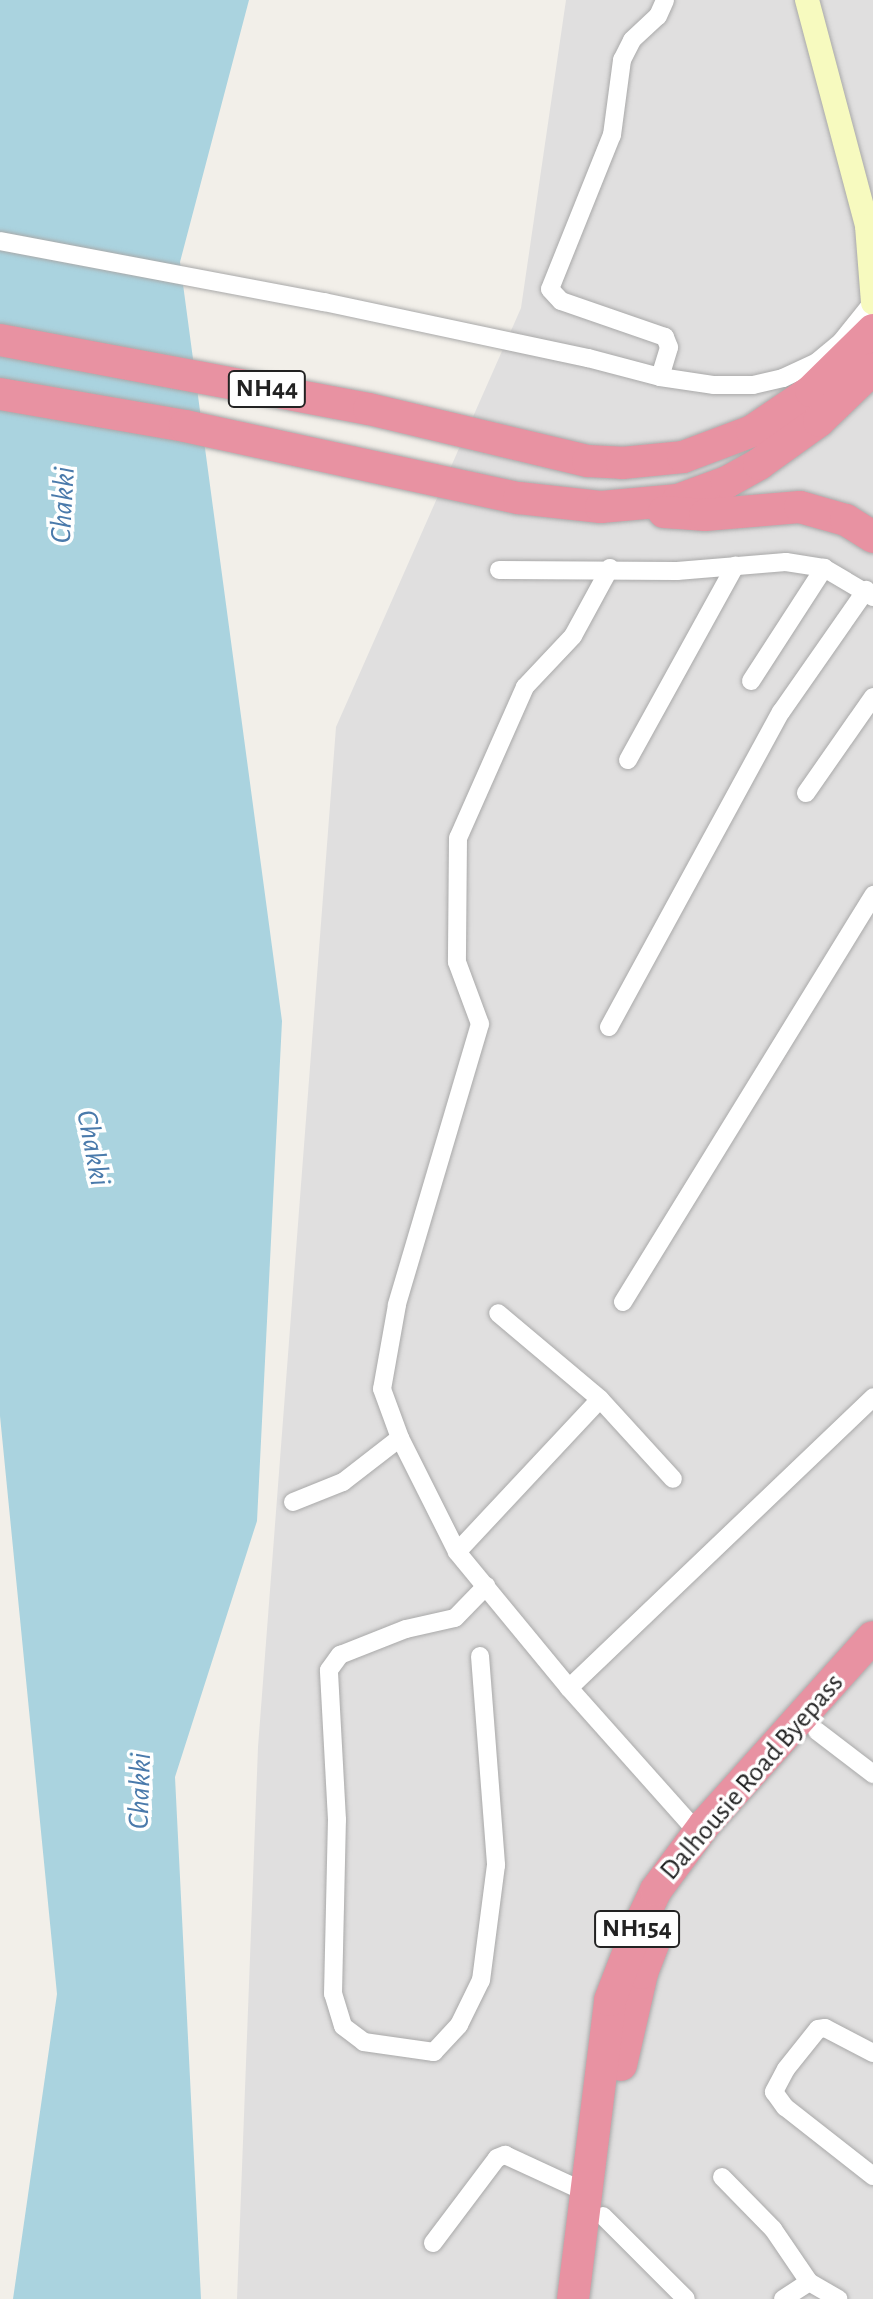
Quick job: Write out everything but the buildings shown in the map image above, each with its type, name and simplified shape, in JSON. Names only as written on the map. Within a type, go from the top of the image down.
[{"type":"highway","name":"NH44","points":[[0,340],[369,409],[588,461],[622,463],[683,457],[752,431],[801,398],[873,330]]},
{"type":"highway","name":"NH44","points":[[0,394],[185,426],[519,498],[571,506],[643,506],[702,493],[727,482],[799,437],[873,369]]},
{"type":"highway","points":[[643,506],[680,515],[800,507],[846,520],[873,537]]},
{"type":"highway","name":"Dalhousie Road Byepass","points":[[573,2299],[594,2204],[610,2000],[622,1964],[656,1890],[698,1833],[873,1637]]},
{"type":"highway","name":"NH154","points":[[594,2299],[594,2204],[642,1973],[657,1934],[671,1905],[714,1846],[873,1667]]},
{"type":"street","points":[[660,377],[669,347],[665,337],[561,301],[550,289],[612,135],[622,60],[632,40],[658,16],[665,0]]},
{"type":"street","points":[[0,241],[324,302],[533,346],[660,377],[714,385],[753,385],[783,378],[817,362],[841,342],[873,302],[870,225],[807,0]]},
{"type":"street","points":[[499,570],[610,568],[677,571],[786,562],[824,568],[870,594],[781,712],[609,1027]]},
{"type":"street","points":[[628,760],[735,566]]},
{"type":"street","points":[[610,568],[573,636],[525,687],[458,838],[457,962],[480,1024],[392,1325],[382,1389],[400,1438],[457,1552],[569,1688],[698,1833]]},
{"type":"street","points":[[751,681],[824,568]]},
{"type":"street","points":[[806,793],[873,697]]},
{"type":"street","points":[[623,1302],[873,895]]},
{"type":"street","points":[[498,1313],[600,1399],[673,1479]]},
{"type":"street","points":[[569,1688],[873,1397]]},
{"type":"street","points":[[457,1552],[600,1399]]},
{"type":"street","points":[[293,1502],[343,1482],[400,1438]]},
{"type":"street","points":[[480,1656],[496,1865],[481,1980],[473,2002],[449,2040],[434,2052],[394,2049],[364,2042],[343,2026],[333,1994],[337,1820],[329,1670],[340,1655],[406,1629],[455,1618],[486,1586]]},
{"type":"street","points":[[817,1731],[873,1774]]},
{"type":"street","points":[[873,2053],[825,2028],[818,2029],[786,2069],[774,2092],[785,2107],[873,2176]]},
{"type":"street","points":[[433,2243],[497,2158],[505,2155],[594,2204],[686,2299]]},
{"type":"street","points":[[722,2177],[773,2229],[809,2282],[838,2299]]},
{"type":"street","points":[[783,2299],[809,2282]]},
{"type":"shaded area","points":[[566,0],[873,0],[873,2299],[237,2299],[258,1747],[336,727],[521,308]]},
{"type":"water","name":"Chakki","points":[[0,0],[249,0],[180,262],[282,1021],[257,1521],[175,1777],[201,2299],[13,2299],[57,1994],[0,1416]]}]
